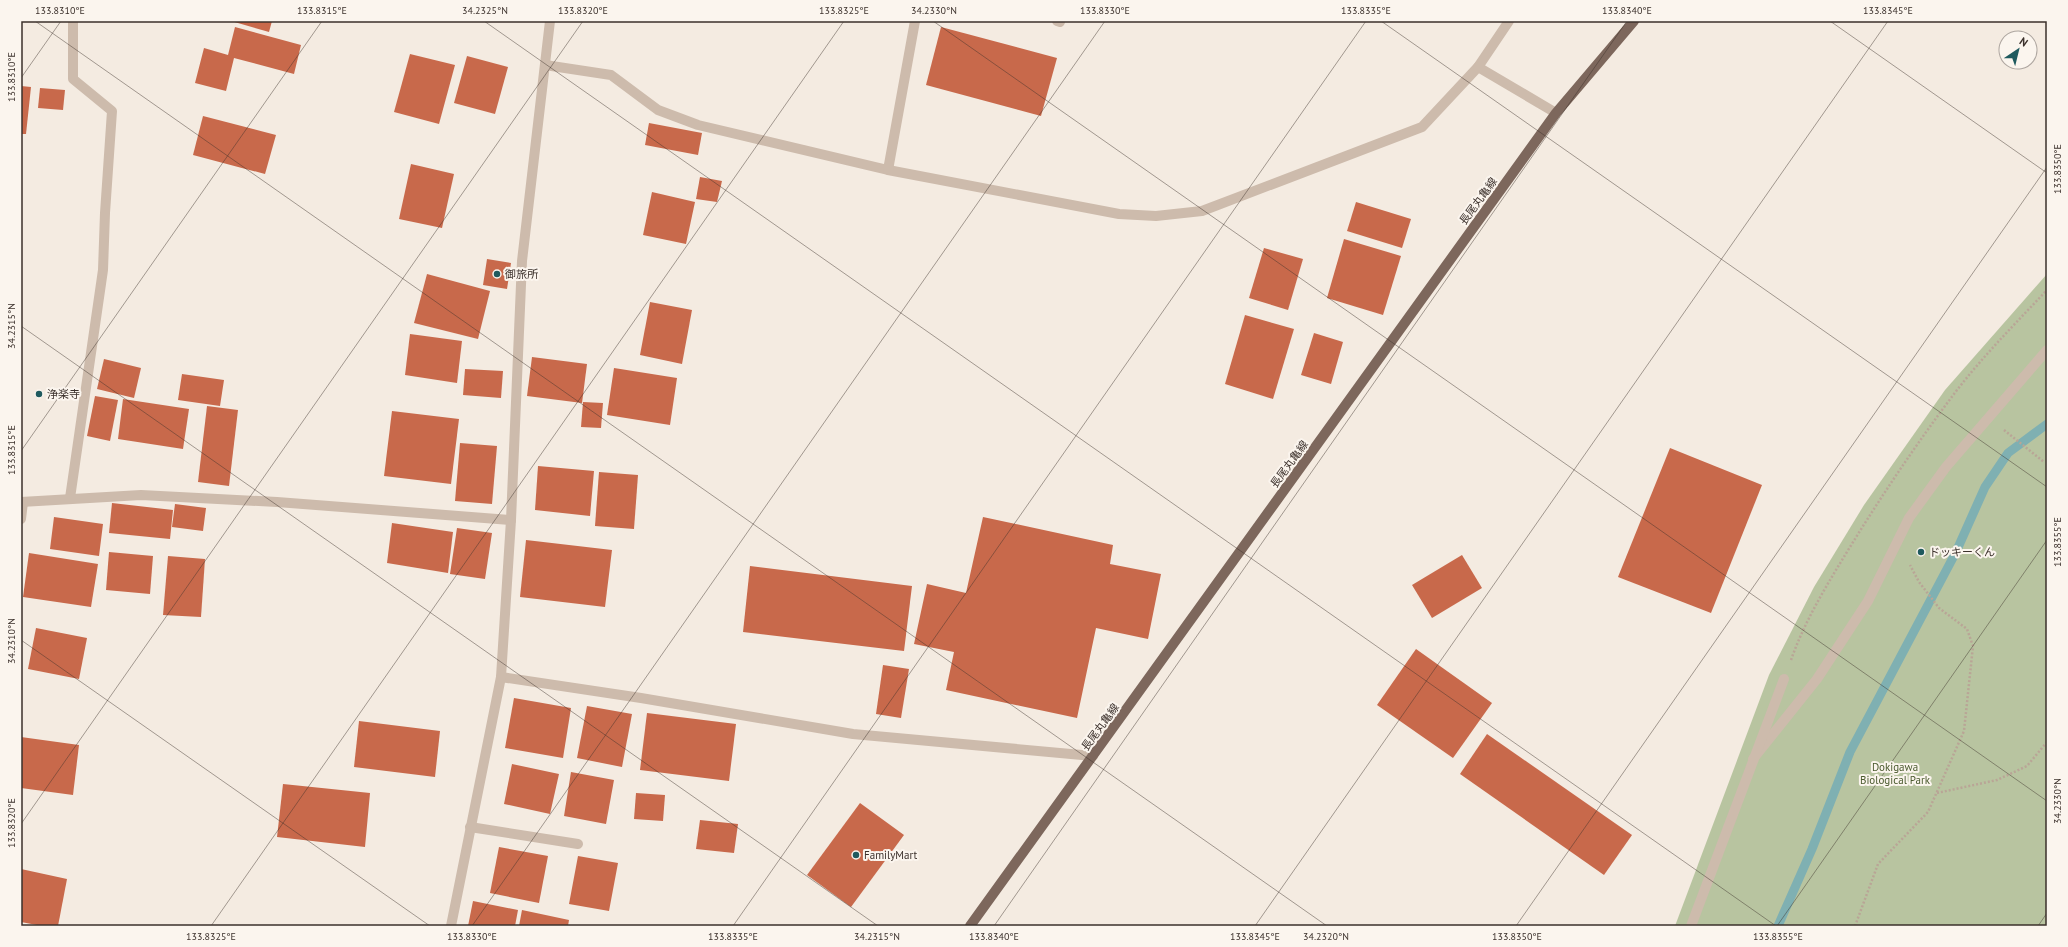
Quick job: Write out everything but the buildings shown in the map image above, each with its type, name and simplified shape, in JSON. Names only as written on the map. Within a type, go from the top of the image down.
[{"type":"main road","name":"長尾丸亀線","points":[[970,926],[1556,113],[1634,21]]},
{"type":"street","points":[[70,498],[103,270],[105,213],[112,111],[73,79],[73,21]]},
{"type":"street","points":[[451,926],[501,677],[511,520],[522,261],[550,21]]},
{"type":"street","points":[[888,170],[915,21]]},
{"type":"street","points":[[545,65],[611,75],[658,110],[698,125],[888,170],[1119,214],[1156,216],[1202,211],[1422,127],[1478,67],[1509,21]]},
{"type":"street","points":[[1478,67],[1556,113]]},
{"type":"street","points":[[1753,759],[1817,679],[1868,601],[1909,518],[1946,467],[2047,350]]},
{"type":"street","points":[[21,519],[22,502],[141,495],[277,502],[511,520]]},
{"type":"street","points":[[501,677],[641,698],[853,734],[1094,756]]},
{"type":"street","points":[[1691,926],[1784,679]]},
{"type":"street","points":[[470,827],[578,844]]},
{"type":"path","points":[[1784,679],[1797,643],[1824,590],[1878,500],[1954,394],[2001,339],[2047,290]]},
{"type":"path","points":[[1988,418],[2044,462]]},
{"type":"path","points":[[1855,926],[1878,864],[1928,812],[1964,731],[1973,646],[1967,629],[1939,608],[1919,582],[1898,542]]},
{"type":"path","points":[[1936,793],[1997,780],[2027,766],[2047,742]]},
{"type":"green space","name":"Dokigawa Biological Park","points":[[2047,274],[2047,926],[1675,926],[1769,675],[1814,587],[1864,505],[1945,390]]},
{"type":"waterway","points":[[1778,926],[1812,849],[1850,752],[1956,552],[1985,487],[2008,453],[2047,424]]},
{"type":"place","name":"御旅所","points":[[497,274]]},
{"type":"place","name":"浄楽寺","points":[[39,394]]},
{"type":"place","name":"ドッキーくん","points":[[1921,552]]},
{"type":"place","name":"FamilyMart","points":[[856,855]]}]
